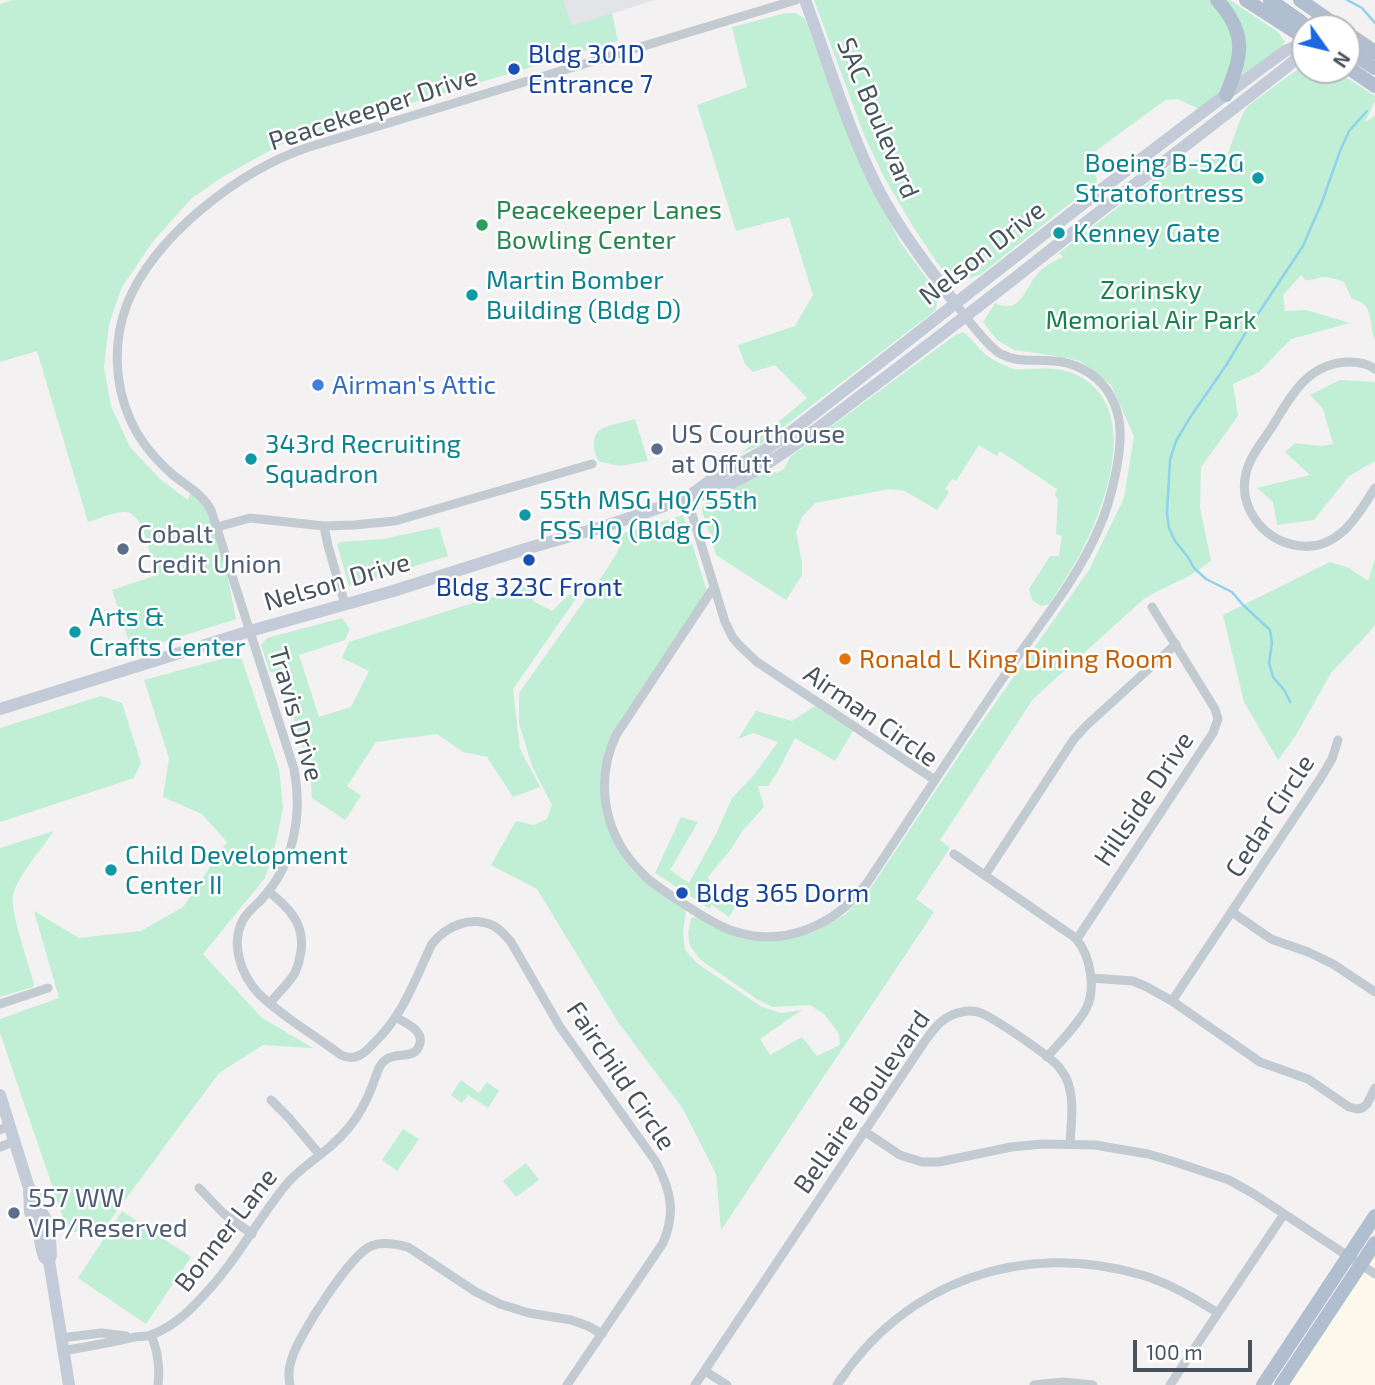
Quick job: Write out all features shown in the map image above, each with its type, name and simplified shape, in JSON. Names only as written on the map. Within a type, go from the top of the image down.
[{"type":"main road","points":[[1217,0],[1232,18],[1239,39],[1237,64],[1226,95]]},
{"type":"main road","points":[[1246,0],[1291,29]]},
{"type":"main road","points":[[1270,0],[1291,15]]},
{"type":"main road","points":[[1300,0],[1320,14]]},
{"type":"main road","points":[[1281,1385],[1354,1260],[1375,1216]]},
{"type":"main road","points":[[1263,1385],[1354,1260],[1375,1243]]},
{"type":"street","name":"Peacekeeper Drive","points":[[250,631],[211,510],[204,499],[162,465],[147,448],[124,402],[120,385],[117,363],[121,326],[128,303],[163,249],[208,204],[248,175],[292,153],[796,0]]},
{"type":"street","name":"SAC Boulevard","points":[[805,0],[858,142],[879,190],[908,239],[966,317],[1001,354],[1025,361],[1065,362],[1090,373],[1100,381],[1116,408],[1121,434],[1113,485],[1101,526],[1087,555],[934,780]]},
{"type":"street","name":"Nelson Drive","points":[[687,498],[711,480],[747,461],[788,434],[1058,223],[1291,48]]},
{"type":"street","name":"Nelson Drive","points":[[0,709],[716,490],[780,455],[838,414],[1291,63]]},
{"type":"street","points":[[1375,369],[1354,362],[1340,362],[1327,365],[1300,385],[1252,459],[1245,475],[1245,493],[1251,514],[1262,528],[1273,537],[1305,546],[1321,544],[1340,534],[1352,524],[1375,488]]},
{"type":"street","points":[[217,527],[250,518],[324,526],[395,521],[592,464]]},
{"type":"street","points":[[687,498],[714,587]]},
{"type":"street","points":[[324,526],[345,604]]},
{"type":"street","name":"Airman Circle","points":[[714,587],[728,629],[746,653],[934,780],[853,900],[835,915],[801,932],[762,936],[730,930],[692,909],[642,874],[618,842],[605,807],[604,780],[616,734],[714,587]]},
{"type":"street","name":"Hillside Drive","points":[[1077,939],[1213,733],[1218,719],[1215,709],[1152,607]]},
{"type":"street","name":"Travis Drive","points":[[250,631],[291,756],[298,793],[297,819],[280,873],[268,891],[243,918],[239,929],[238,952],[243,971],[258,993],[270,1003]]},
{"type":"street","points":[[985,875],[1074,739],[1087,724],[1176,644]]},
{"type":"street","name":"Cedar Circle","points":[[1171,1001],[1320,779],[1332,759],[1338,740]]},
{"type":"street","points":[[954,854],[1077,939],[1087,959],[1091,978],[1088,1006],[1047,1057]]},
{"type":"street","points":[[268,891],[293,914],[302,940],[298,967],[270,1003]]},
{"type":"street","points":[[1232,912],[1271,939],[1333,964],[1375,992]]},
{"type":"street","name":"Fairchild Circle","points":[[270,1003],[348,1058],[356,1058],[386,1033],[397,1018],[439,935],[459,924],[471,922],[492,926],[511,942],[560,1027],[656,1162],[666,1182],[670,1199],[668,1231],[654,1257],[567,1385]]},
{"type":"street","points":[[1091,978],[1133,981],[1171,1001],[1259,1062],[1308,1079],[1349,1107],[1362,1108],[1375,1088]]},
{"type":"street","points":[[0,1004],[48,988]]},
{"type":"street","name":"Bellaire Boulevard","points":[[695,1385],[937,1024],[949,1016],[964,1011],[977,1012],[991,1018],[1057,1065],[1070,1090],[1072,1102],[1070,1144]]},
{"type":"street","name":"Bonner Lane","points":[[61,1345],[102,1333],[134,1337],[151,1335],[176,1322],[189,1311],[216,1283],[286,1185],[302,1168],[344,1135],[357,1119],[370,1095],[379,1066],[396,1055],[405,1056],[415,1052],[420,1045],[421,1037],[416,1029],[397,1018]]},
{"type":"street","points":[[0,1095],[5,1127],[15,1141],[29,1188],[35,1193],[38,1208],[49,1225],[49,1261],[69,1385]]},
{"type":"street","points":[[271,1100],[320,1156]]},
{"type":"street","points":[[864,1131],[900,1155],[922,1162],[939,1162],[1011,1147],[1042,1144],[1095,1145],[1148,1154],[1228,1180],[1254,1194],[1375,1274]]},
{"type":"street","points":[[0,1147],[15,1141]]},
{"type":"street","points":[[199,1188],[223,1213],[252,1234]]},
{"type":"street","points":[[1170,1385],[1284,1214]]},
{"type":"street","points":[[290,1385],[291,1359],[327,1296],[361,1251],[379,1243],[408,1247],[500,1304],[529,1313],[571,1320],[602,1334]]},
{"type":"street","points":[[837,1385],[876,1338],[902,1315],[956,1283],[1016,1265],[1067,1261],[1143,1275],[1175,1288],[1218,1313]]},
{"type":"street","points":[[151,1335],[158,1358],[158,1385]]},
{"type":"street","points":[[705,1371],[727,1385]]},
{"type":"street","points":[[1034,1385],[1063,1382],[1093,1385]]},
{"type":"shaded area","points":[[558,0],[655,0],[566,28]]},
{"type":"shaded area","points":[[1375,1250],[1375,1385],[1286,1385]]},
{"type":"green space","points":[[13,0],[563,0],[572,26],[612,13],[618,41],[291,139],[224,176],[192,198],[154,240],[122,287],[109,324],[104,367],[111,406],[130,447],[160,479],[188,500],[190,493],[204,503],[227,573],[236,619],[137,650],[131,648],[112,590],[154,576],[142,529],[133,515],[126,512],[88,522],[37,351],[0,362],[0,4]]},
{"type":"green space","points":[[814,0],[1209,0],[1220,12],[1232,33],[1232,63],[1222,93],[1199,109],[1178,99],[1165,100],[1085,159],[1097,178],[1096,183],[981,274],[962,281],[950,277],[938,264],[885,179],[865,137]]},
{"type":"green space","points":[[1223,0],[1230,0],[1278,32],[1285,42],[1240,77]]},
{"type":"green space","points":[[786,13],[796,13],[805,19],[857,157],[900,242],[938,294],[936,310],[760,445],[740,454],[807,398],[775,365],[753,372],[745,364],[738,345],[795,326],[813,295],[789,217],[736,231],[697,105],[747,87],[732,27]]},
{"type":"green space","name":"Zorinsky Memorial Air Park","points":[[1291,74],[1291,84],[1357,84],[1375,96],[1365,122],[1375,116],[1375,340],[1368,310],[1359,301],[1352,299],[1344,282],[1325,277],[1305,280],[1301,275],[1283,295],[1285,311],[1306,310],[1350,323],[1291,339],[1259,372],[1233,384],[1238,416],[1201,467],[1200,508],[1211,561],[1191,575],[1146,597],[1033,699],[940,840],[950,848],[916,899],[934,912],[721,1230],[716,1174],[683,1109],[618,1022],[537,889],[491,865],[516,821],[534,825],[547,819],[552,805],[532,766],[519,723],[519,693],[609,566],[619,549],[621,534],[683,515],[707,591],[609,740],[600,782],[604,816],[617,848],[638,876],[686,910],[683,932],[685,950],[698,964],[762,1007],[782,1013],[802,1010],[760,1039],[770,1055],[802,1037],[817,1056],[840,1045],[839,1034],[825,1015],[810,1005],[773,1007],[758,1000],[701,960],[690,946],[688,933],[691,918],[696,917],[733,935],[773,941],[812,933],[846,914],[870,889],[977,729],[1089,570],[1124,498],[1134,436],[1111,385],[1080,361],[1014,350],[997,340],[983,322],[995,303],[1011,306],[1017,303],[1039,272],[1063,257],[1059,253],[1176,162],[1193,162],[1203,157],[1228,154],[1249,105]]},
{"type":"green space","points":[[963,332],[988,356],[1010,368],[1054,369],[1077,375],[1097,390],[1109,410],[1113,458],[1108,485],[1090,534],[1049,604],[1041,606],[1032,600],[1029,589],[1050,556],[1059,556],[1062,536],[1056,534],[1057,489],[1000,451],[997,456],[979,445],[956,481],[952,479],[945,489],[949,492],[937,510],[905,491],[890,489],[815,503],[802,517],[796,532],[802,575],[786,600],[716,555],[703,514],[702,508],[705,504],[768,470],[777,473],[784,469],[790,457]]},
{"type":"green space","points":[[1340,380],[1375,382],[1375,461],[1349,476],[1314,520],[1277,525],[1273,502],[1257,488],[1310,475],[1285,452],[1295,443],[1321,446],[1333,444],[1323,409],[1310,395]]},
{"type":"green space","points":[[635,419],[648,461],[620,466],[598,461],[594,440],[596,434],[607,426]]},
{"type":"green space","points":[[439,527],[448,556],[349,586],[337,544],[340,542],[383,539]]},
{"type":"green space","points":[[1375,559],[1375,624],[1331,673],[1296,735],[1278,760],[1244,702],[1223,615],[1330,562],[1349,568],[1368,581]]},
{"type":"green space","points":[[546,580],[533,601],[552,611],[568,595],[580,593],[513,689],[520,749],[540,787],[513,797],[487,757],[463,752],[437,734],[376,742],[347,786],[361,796],[345,820],[312,798],[310,769],[279,673],[270,672],[261,645],[267,638],[342,618],[350,629],[345,640],[299,655],[319,717],[351,707],[369,671],[342,658],[349,642]]},
{"type":"green space","points":[[240,654],[279,769],[283,807],[265,878],[203,954],[262,1018],[313,1048],[263,1045],[219,1073],[102,1231],[68,1232],[0,1033],[0,1019],[59,998],[34,911],[79,938],[141,931],[183,907],[227,842],[202,814],[163,797],[169,758],[144,680]]},
{"type":"green space","points":[[101,696],[122,703],[141,763],[134,778],[0,822],[0,728]]},
{"type":"green space","points":[[815,706],[853,731],[835,761],[795,738],[768,786],[758,786],[764,807],[708,877],[713,890],[716,887],[738,902],[729,917],[711,904],[710,909],[655,873],[681,817],[698,822],[670,870],[689,883],[732,798],[754,775],[778,742],[753,733],[738,739],[756,711],[792,721]]},
{"type":"green space","points":[[54,831],[25,871],[13,895],[17,926],[34,984],[33,987],[0,997],[0,848]]},
{"type":"green space","points":[[461,1080],[479,1093],[487,1082],[499,1091],[488,1108],[468,1095],[462,1103],[451,1095]]},
{"type":"green space","points":[[403,1129],[419,1139],[397,1171],[382,1160]]},
{"type":"green space","points":[[526,1163],[539,1180],[516,1197],[503,1181]]},
{"type":"green space","points":[[122,1211],[191,1257],[146,1324],[78,1278]]},
{"type":"waterway","points":[[1347,0],[1362,8],[1375,23]]},
{"type":"waterway","points":[[1290,702],[1273,677],[1269,663],[1272,643],[1270,630],[1232,592],[1206,579],[1194,568],[1175,541],[1169,528],[1167,513],[1170,460],[1176,441],[1191,416],[1303,246],[1349,131],[1367,111]]},
{"type":"place","name":"Bldg 301D Entrance 7","points":[[514,69]]},
{"type":"place","name":"Boeing B-52G Stratofortress","points":[[1258,178]]},
{"type":"place","name":"Peacekeeper Lanes Bowling Center","points":[[482,225]]},
{"type":"place","name":"Kenney Gate","points":[[1059,233]]},
{"type":"place","name":"Martin Bomber Building (Bldg D)","points":[[472,295]]},
{"type":"place","name":"Airman's Attic","points":[[318,385]]},
{"type":"place","name":"US Courthouse at Offutt","points":[[657,449]]},
{"type":"place","name":"343rd Recruiting Squadron","points":[[251,459]]},
{"type":"place","name":"55th MSG HQ/55th FSS HQ (Bldg C)","points":[[525,515]]},
{"type":"place","name":"Cobalt Credit Union","points":[[123,549]]},
{"type":"place","name":"Bldg 323C Front","points":[[529,560]]},
{"type":"place","name":"Arts & Crafts Center","points":[[75,632]]},
{"type":"place","name":"Ronald L King Dining Room","points":[[845,659]]},
{"type":"place","name":"Child Development Center II","points":[[111,870]]},
{"type":"place","name":"Bldg 365 Dorm","points":[[682,893]]},
{"type":"place","name":"557 WW VIP/Reserved","points":[[14,1213]]}]
